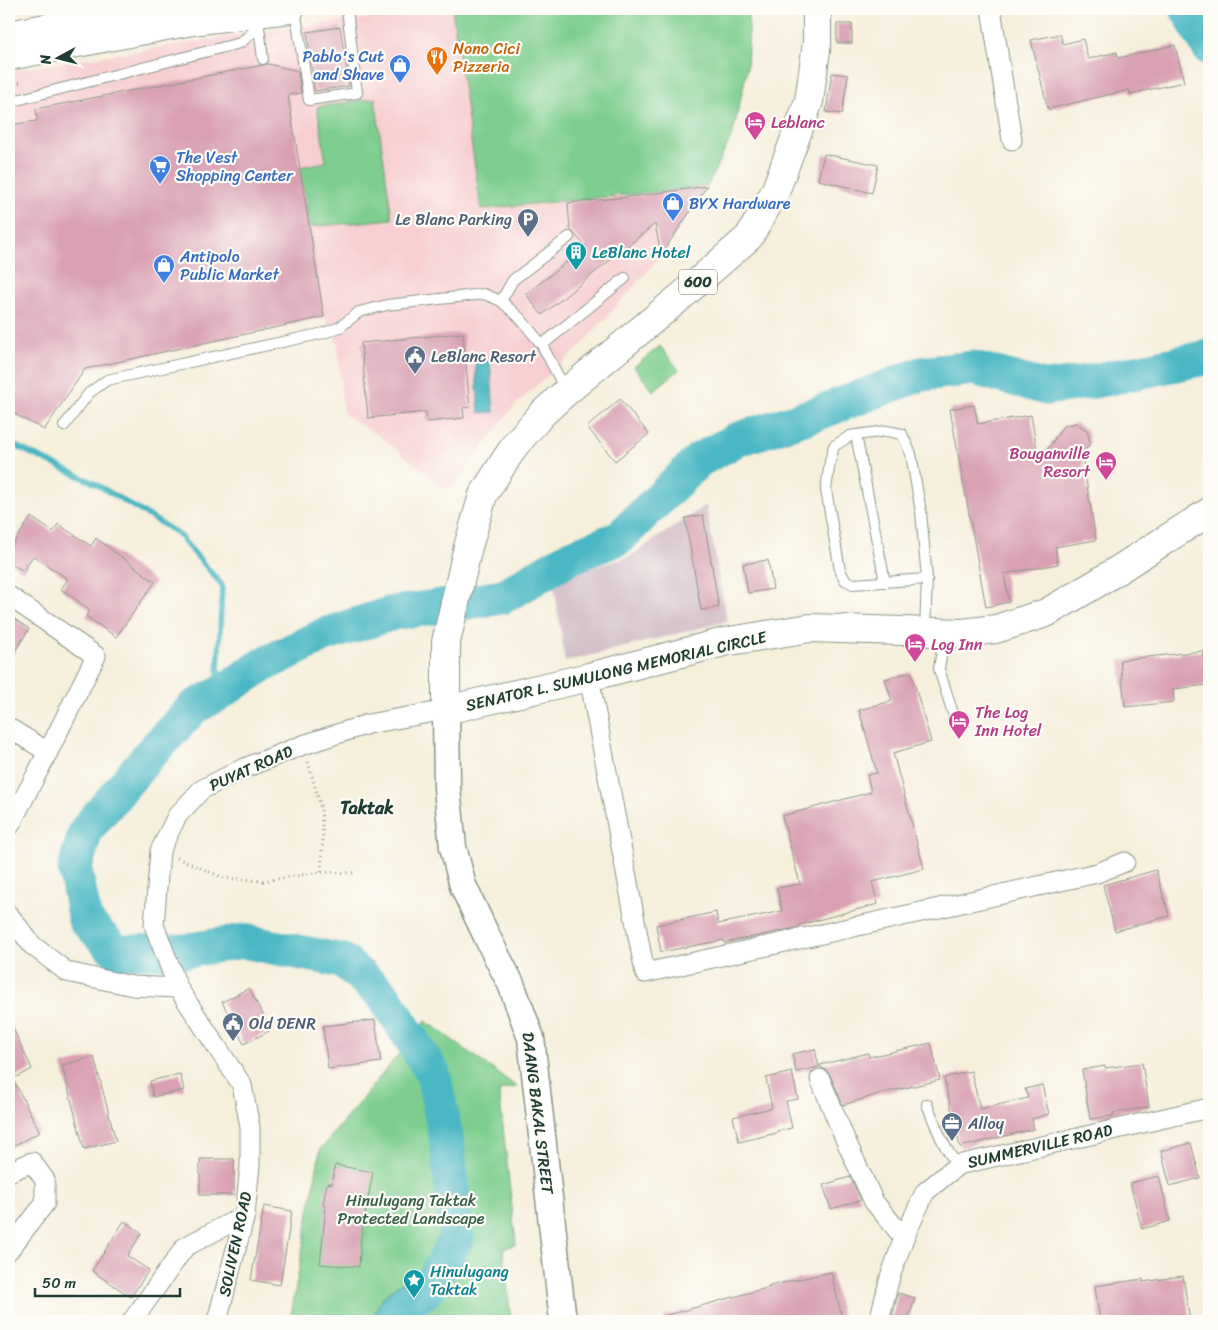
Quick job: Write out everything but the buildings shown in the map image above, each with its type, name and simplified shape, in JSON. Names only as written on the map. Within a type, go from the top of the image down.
[{"type":"main road","points":[[9,35],[145,9]]},
{"type":"main road","points":[[9,56],[192,22],[261,20],[290,9]]},
{"type":"main road","name":"SENATOR L. SUMULONG MEMORIAL CIRCLE","points":[[792,144],[794,98],[803,44],[801,9]]},
{"type":"main road","name":"SENATOR L. SUMULONG MEMORIAL CIRCLE","points":[[817,9],[817,43],[809,101],[775,192],[749,237],[542,414],[515,445],[483,495],[468,547],[446,642],[446,710],[589,677],[724,642],[810,628],[962,633],[996,629],[1046,613],[1099,582],[1209,512]]},
{"type":"street","points":[[991,9],[1012,140]]},
{"type":"street","points":[[9,596],[96,656],[9,827]]},
{"type":"street","points":[[589,677],[645,973],[1097,873],[1125,862]]},
{"type":"street","name":"PUYAT ROAD","points":[[154,925],[160,851],[177,816],[201,790],[242,768],[303,745],[368,724],[446,710]]},
{"type":"street","name":"DAANG BAKAL STREET","points":[[446,710],[447,788],[453,847],[463,886],[512,984],[531,1038],[563,1321]]},
{"type":"street","points":[[9,728],[48,752]]},
{"type":"street","points":[[9,915],[32,945],[67,972],[133,986],[176,982]]},
{"type":"street","name":"SOLIVEN ROAD","points":[[154,925],[176,982],[242,1085],[250,1127],[250,1165],[244,1215],[217,1321]]},
{"type":"street","points":[[820,1079],[844,1139],[874,1202],[904,1238]]},
{"type":"street","name":"SUMMERVILLE ROAD","points":[[879,1321],[890,1276],[904,1238],[925,1192],[958,1165],[1209,1108]]},
{"type":"street","points":[[9,1172],[32,1162],[45,1180],[45,1202],[9,1250]]},
{"type":"street","points":[[132,1321],[185,1247],[244,1215]]},
{"type":"lane","points":[[295,9],[309,100],[357,92],[347,9]]},
{"type":"lane","points":[[261,20],[264,59]]},
{"type":"lane","points":[[9,102],[240,42],[261,20]]},
{"type":"lane","points":[[500,301],[513,280],[569,237]]},
{"type":"lane","points":[[542,345],[625,278]]},
{"type":"lane","points":[[64,426],[89,393],[106,380],[324,333],[340,327],[359,312],[386,305],[484,294],[500,301],[520,318],[542,345],[566,392]]},
{"type":"lane","points":[[927,579],[853,584],[845,580],[840,570],[826,490],[834,446],[850,436],[887,431],[902,434],[911,454],[921,512],[932,632],[942,650],[939,669],[957,726]]},
{"type":"lane","points":[[856,435],[885,582]]},
{"type":"lane","points":[[927,1104],[939,1133],[958,1165]]},
{"type":"path","points":[[9,94],[12,114]]},
{"type":"path","points":[[303,745],[321,808],[323,839],[321,872]]},
{"type":"path","points":[[160,851],[224,878],[263,881],[321,872],[354,873]]},
{"type":"shaded area","points":[[452,9],[481,209],[648,194],[660,257],[583,344],[514,406],[450,491],[383,439],[343,413],[338,344],[324,317],[85,369],[44,430],[9,411],[9,71],[277,29]]},
{"type":"shaded area","points":[[706,505],[727,621],[565,662],[553,579],[629,557]]},
{"type":"green space","points":[[452,9],[747,9],[749,27],[747,70],[733,133],[707,187],[481,209]]},
{"type":"green space","points":[[375,98],[392,219],[310,227],[299,167],[326,162],[317,107]]},
{"type":"green space","points":[[660,346],[679,370],[653,391],[634,367]]},
{"type":"green space","name":"Hinulugang Taktak Protected Landscape","points":[[426,1021],[517,1087],[499,1091],[516,1244],[503,1249],[511,1319],[516,1321],[290,1321],[320,1150]]},
{"type":"water","points":[[490,359],[494,412],[479,413],[475,360]]},
{"type":"water","points":[[401,1282],[427,1290],[437,1303],[416,1316],[412,1321],[370,1321],[383,1297]]},
{"type":"waterway","points":[[1187,9],[1209,48]]},
{"type":"waterway","points":[[392,1321],[414,1299],[427,1290],[457,1238],[447,1142],[433,1073],[383,995],[343,961],[243,941],[185,951],[117,952],[85,920],[75,868],[86,830],[149,755],[194,707],[217,695],[261,666],[324,635],[393,613],[502,597],[571,557],[619,538],[699,460],[736,440],[816,414],[921,374],[974,368],[1047,388],[1094,381],[1209,357]]},
{"type":"waterway","points":[[9,443],[96,484],[177,533],[222,585],[217,695]]},
{"type":"place","name":"Nono Cici Pizzeria","points":[[437,76]]},
{"type":"place","name":"Pablo's Cut and Shave","points":[[400,84]]},
{"type":"place","name":"Leblanc","points":[[755,141]]},
{"type":"place","name":"The Vest Shopping Center","points":[[160,185]]},
{"type":"place","name":"BYX Hardware","points":[[673,222]]},
{"type":"place","name":"Le Blanc Parking","points":[[528,238]]},
{"type":"place","name":"LeBlanc Hotel","points":[[576,271]]},
{"type":"place","name":"Antipolo Public Market","points":[[164,284]]},
{"type":"place","name":"LeBlanc Resort","points":[[415,375]]},
{"type":"place","name":"Bouganville Resort","points":[[1106,481]]},
{"type":"place","name":"Log Inn","points":[[915,663]]},
{"type":"place","name":"The Log Inn Hotel","points":[[959,740]]},
{"type":"place","name":"Old DENR","points":[[233,1042]]},
{"type":"place","name":"Alloy","points":[[952,1142]]},
{"type":"place","name":"Hinulugang Taktak","points":[[414,1299]]},
{"type":"district","name":"Taktak","points":[[367,808]]}]
